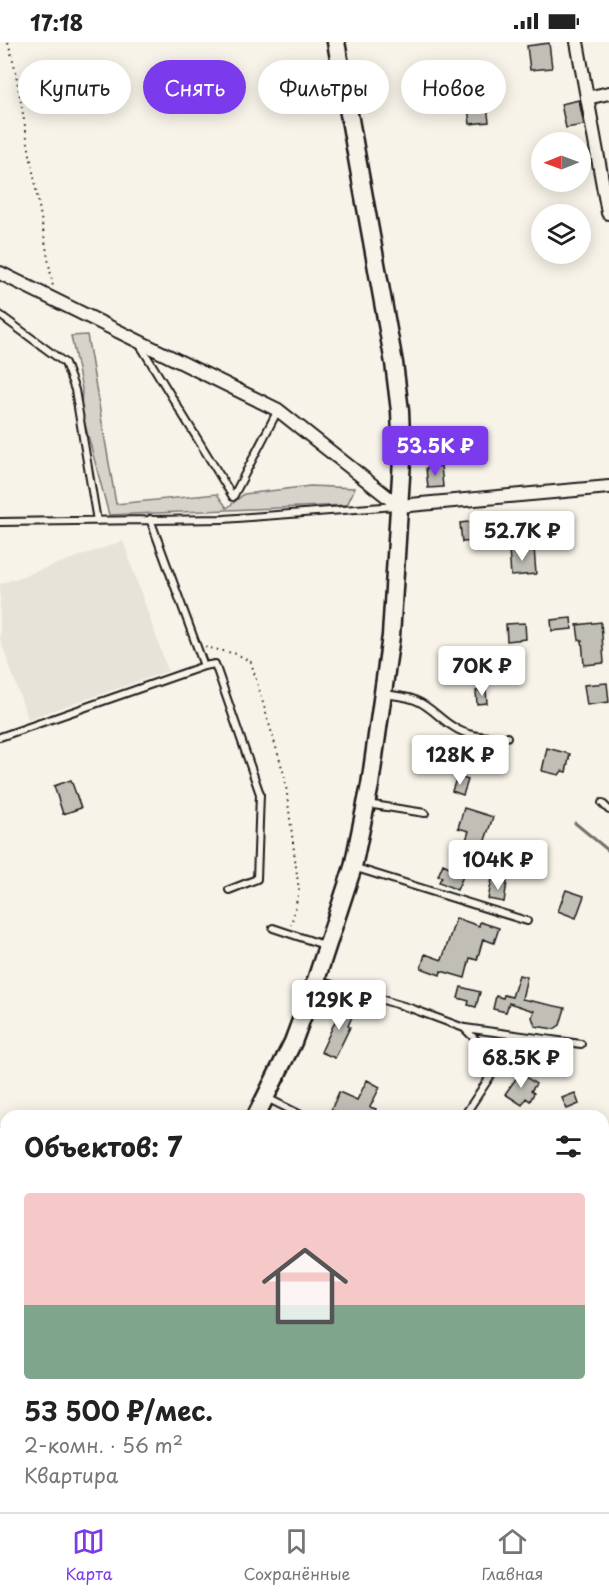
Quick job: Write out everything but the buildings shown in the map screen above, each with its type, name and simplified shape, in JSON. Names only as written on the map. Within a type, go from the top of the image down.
[{"type":"main road","points":[[259,1110],[293,1042],[316,980],[352,867],[367,804],[391,636],[402,444],[394,363],[336,42]]},
{"type":"street","points":[[577,42],[608,213]]},
{"type":"street","points":[[587,98],[609,93]]},
{"type":"street","points":[[0,273],[278,410],[399,506],[609,487]]},
{"type":"lane","points":[[0,315],[65,363],[75,390],[97,521]]},
{"type":"lane","points":[[137,340],[233,497],[278,410]]},
{"type":"lane","points":[[0,522],[224,519],[399,506]]},
{"type":"lane","points":[[150,519],[204,666]]},
{"type":"lane","points":[[0,737],[204,666],[216,664],[260,794],[257,879],[229,890]]},
{"type":"lane","points":[[384,694],[415,699],[428,706],[451,726],[472,735],[507,737]]},
{"type":"lane","points":[[602,803],[609,810]]},
{"type":"lane","points":[[367,804],[425,813]]},
{"type":"lane","points":[[352,867],[527,921]]},
{"type":"lane","points":[[273,928],[327,946]]},
{"type":"lane","points":[[316,980],[410,1008],[464,1028],[581,1044]]},
{"type":"lane","points":[[464,1028],[499,1063],[468,1110]]},
{"type":"lane","points":[[267,1097],[292,1110]]},
{"type":"path","points":[[8,42],[15,68],[55,301]]},
{"type":"path","points":[[195,640],[205,647],[237,654],[251,662],[285,778],[299,891],[289,933]]},
{"type":"shaded area","points":[[87,335],[116,504],[217,494],[227,508],[244,494],[310,486],[355,488],[347,505],[109,515],[81,409],[82,389],[71,336]]},
{"type":"shaded area","points":[[123,541],[168,671],[28,719],[0,639],[0,584]]},
{"type":"waterway","points":[[575,823],[609,851]]}]
